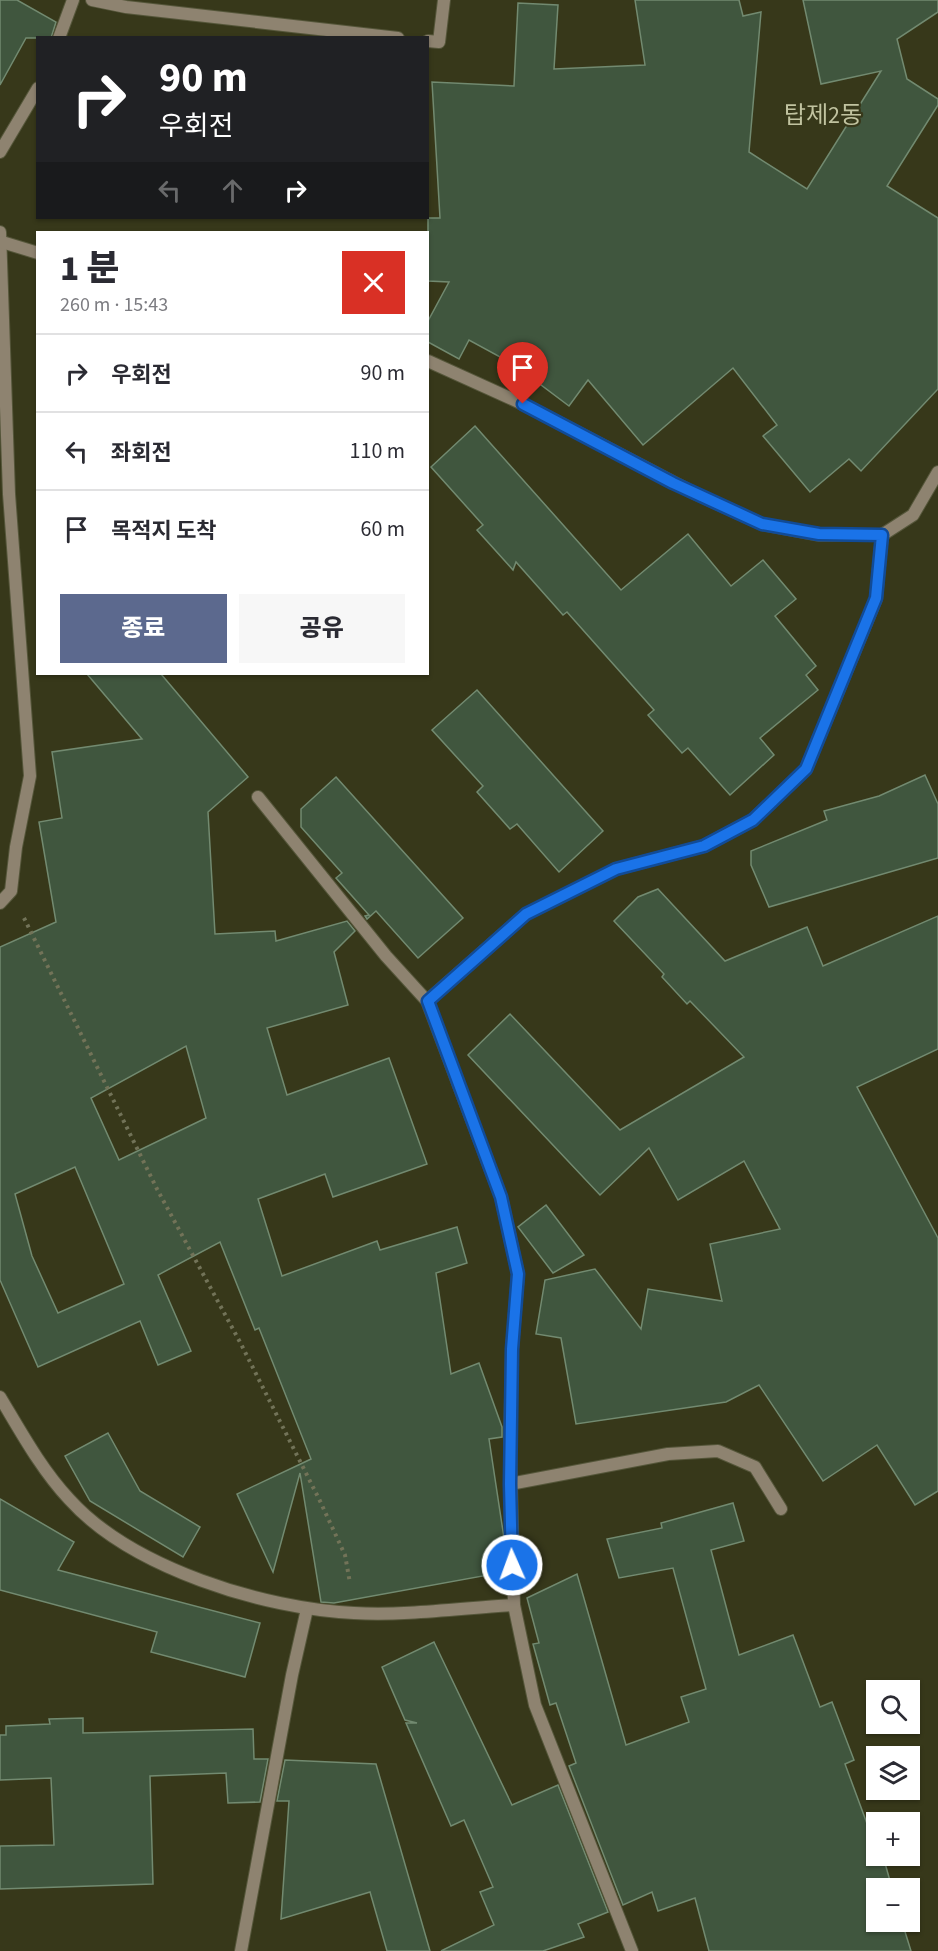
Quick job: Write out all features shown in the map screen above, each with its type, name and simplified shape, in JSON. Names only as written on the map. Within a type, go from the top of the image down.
[{"type":"street","points":[[60,36],[73,0]]},
{"type":"street","points":[[92,0],[381,36]]},
{"type":"street","points":[[429,41],[439,42],[444,0]]},
{"type":"street","points":[[0,152],[36,91]]},
{"type":"street","points":[[0,903],[11,891],[15,847],[30,776],[9,494],[1,237],[36,252]]},
{"type":"street","points":[[429,361],[523,404],[673,483],[762,524],[819,534],[882,535],[913,515],[938,472]]},
{"type":"street","points":[[428,1001],[526,914],[616,869],[704,846],[753,820],[806,769],[876,598],[882,535]]},
{"type":"street","points":[[258,797],[386,956],[428,1001],[501,1197],[518,1274],[512,1349],[510,1484],[514,1605],[535,1705],[632,1951]]},
{"type":"street","points":[[0,1398],[41,1465],[70,1501],[127,1546],[183,1574],[287,1607],[356,1614],[514,1605]]},
{"type":"street","points":[[510,1484],[668,1454],[718,1451],[755,1467],[781,1509]]},
{"type":"street","points":[[242,1951],[292,1675],[307,1609]]},
{"type":"path","points":[[11,891],[157,1189],[241,1344],[320,1501],[345,1555],[356,1614]]},
{"type":"building","points":[[0,0],[17,0],[56,22],[52,36],[26,38],[0,85]]},
{"type":"building","points":[[635,0],[739,0],[743,16],[761,12],[749,152],[807,189],[881,71],[821,84],[803,0],[938,0],[938,12],[897,39],[907,79],[938,99],[938,105],[887,186],[938,218],[938,389],[861,471],[849,459],[810,492],[763,436],[777,425],[733,368],[643,445],[588,380],[569,406],[513,364],[469,340],[459,359],[429,343],[429,319],[449,282],[429,281],[428,219],[440,218],[432,82],[514,86],[518,3],[558,5],[554,69],[645,65]]},
{"type":"building","points":[[475,426],[621,590],[688,534],[731,586],[763,560],[796,599],[775,616],[816,666],[806,675],[818,690],[760,738],[774,755],[730,795],[688,748],[682,753],[648,715],[654,710],[567,612],[563,615],[516,562],[513,570],[477,530],[483,525],[431,467]]},
{"type":"building","points":[[88,675],[162,675],[248,777],[208,812],[215,934],[275,931],[276,941],[347,921],[355,931],[334,952],[348,1005],[267,1028],[287,1095],[389,1058],[427,1164],[333,1197],[325,1174],[258,1199],[282,1276],[377,1241],[380,1250],[457,1227],[467,1263],[436,1273],[451,1374],[479,1363],[502,1427],[502,1437],[489,1439],[504,1538],[505,1572],[334,1603],[321,1602],[300,1473],[273,1572],[237,1494],[311,1459],[259,1328],[255,1330],[220,1242],[158,1275],[191,1351],[158,1365],[140,1321],[38,1367],[0,1280],[0,947],[56,922],[39,822],[62,818],[52,752],[142,739]],"holes":[[[186,1046],[206,1118],[119,1160],[91,1098]],[[75,1167],[124,1284],[58,1313],[32,1256],[15,1194]]]},
{"type":"building","points":[[477,690],[603,831],[559,872],[517,824],[510,829],[477,792],[483,786],[432,730]]},
{"type":"building","points":[[925,775],[938,804],[938,858],[769,907],[751,865],[751,851],[827,820],[824,811],[879,796]]},
{"type":"building","points":[[336,777],[463,918],[418,958],[376,911],[367,919],[365,916],[369,915],[336,878],[342,873],[301,827],[301,809]]},
{"type":"building","points":[[658,889],[725,961],[807,927],[823,966],[938,916],[938,1049],[857,1087],[938,1238],[938,1491],[915,1505],[877,1445],[823,1481],[759,1385],[726,1402],[576,1424],[561,1338],[536,1334],[545,1280],[595,1269],[641,1329],[648,1289],[722,1301],[710,1244],[780,1229],[744,1161],[678,1200],[649,1148],[600,1195],[468,1055],[510,1014],[620,1130],[744,1057],[690,1001],[687,1004],[662,977],[664,974],[614,921],[638,897]]},
{"type":"building","points":[[546,1205],[584,1255],[553,1273],[518,1227]]},
{"type":"building","points":[[108,1433],[140,1491],[200,1527],[183,1557],[90,1501],[65,1456]]},
{"type":"building","points":[[0,1499],[74,1542],[58,1570],[260,1623],[245,1677],[151,1652],[157,1632],[0,1590]]},
{"type":"building","points":[[733,1503],[744,1541],[711,1550],[739,1655],[793,1635],[820,1707],[832,1702],[854,1760],[845,1764],[866,1821],[866,1866],[886,1866],[889,1878],[866,1878],[866,1932],[905,1932],[911,1951],[709,1951],[695,1898],[658,1911],[652,1892],[623,1905],[569,1766],[576,1763],[556,1703],[550,1705],[533,1644],[539,1643],[527,1598],[577,1574],[626,1745],[689,1722],[681,1697],[706,1689],[673,1568],[619,1578],[607,1539],[662,1528],[661,1523]]},
{"type":"building","points":[[434,1642],[512,1805],[558,1785],[608,1912],[578,1924],[584,1937],[543,1951],[441,1951],[494,1925],[480,1892],[493,1887],[464,1820],[451,1826],[406,1723],[417,1723],[405,1720],[382,1667]]},
{"type":"building","points":[[83,1718],[83,1733],[253,1729],[254,1759],[268,1759],[260,1802],[228,1803],[226,1773],[150,1776],[153,1884],[0,1889],[0,1846],[54,1845],[51,1778],[0,1780],[0,1735],[6,1735],[6,1726],[50,1724],[49,1719]]},
{"type":"building","points":[[285,1760],[376,1764],[430,1951],[387,1951],[370,1892],[281,1919],[289,1801],[277,1801]]},
{"type":"district","name":"탑제2동","points":[[823,115]]},
{"type":"route","points":[[512,1565],[510,1484],[512,1349],[518,1274],[501,1197],[428,1001],[526,914],[616,869],[704,846],[753,820],[806,769],[833,708],[876,598],[882,535],[819,534],[762,524],[673,483],[523,404]]}]
